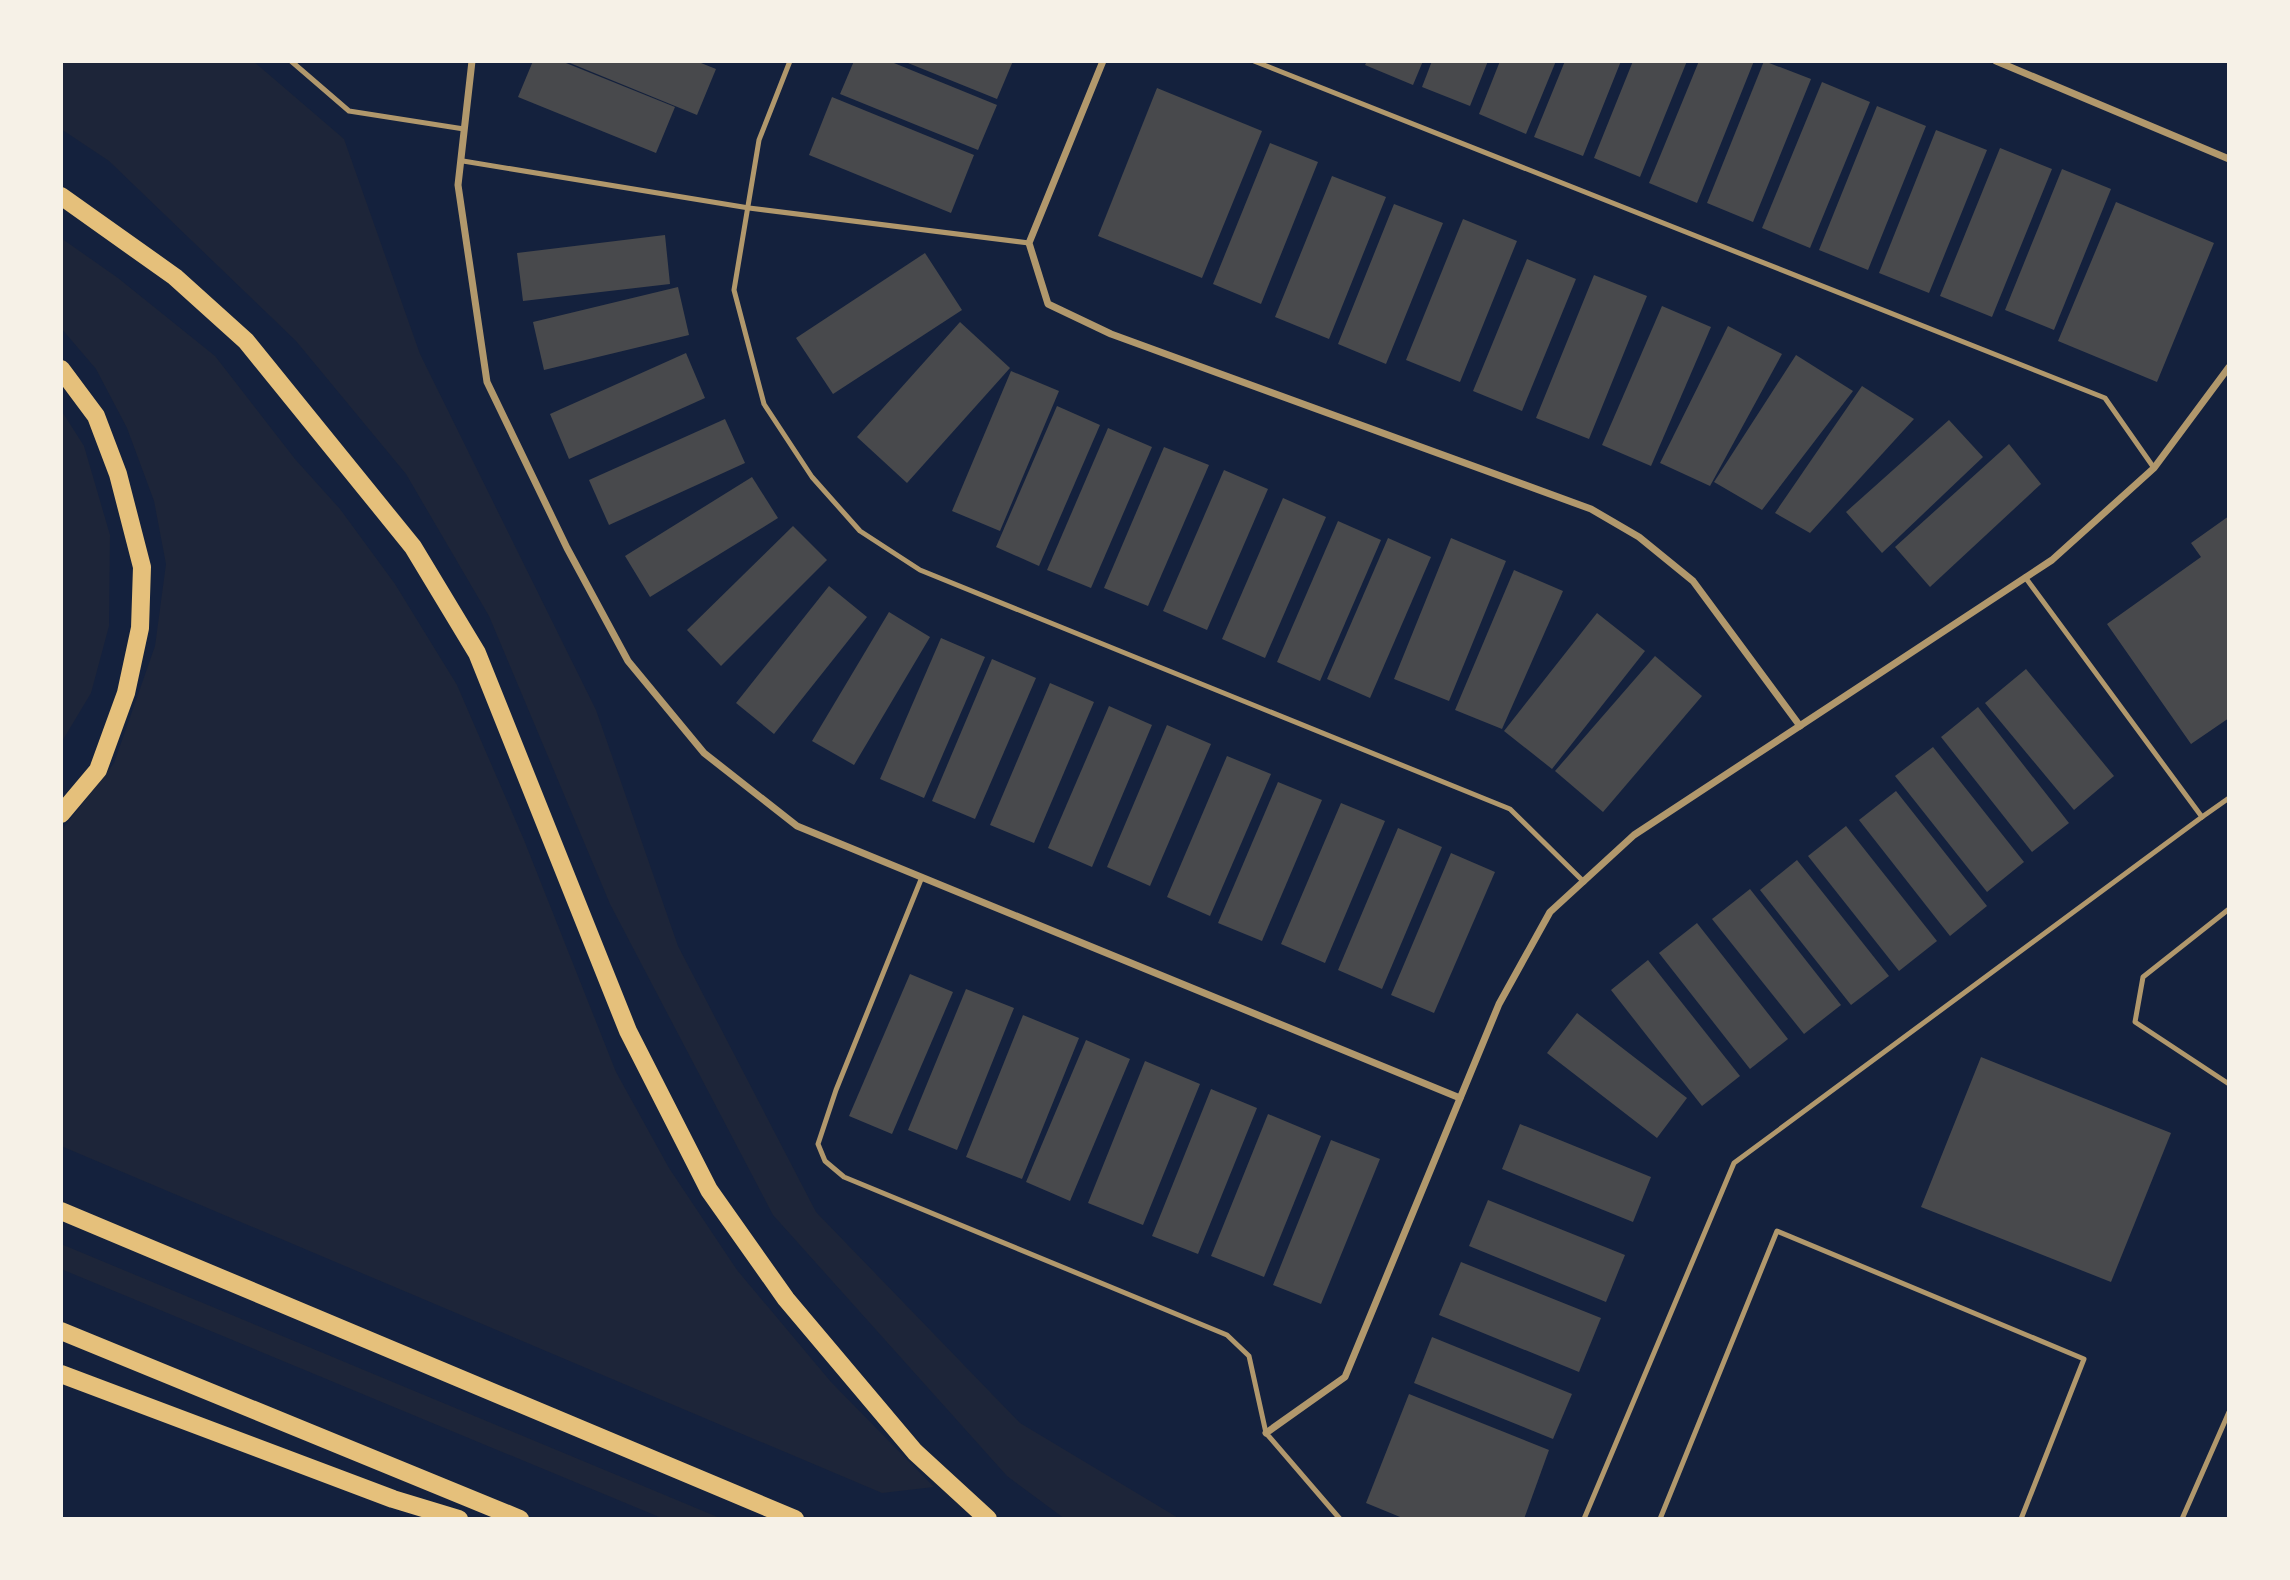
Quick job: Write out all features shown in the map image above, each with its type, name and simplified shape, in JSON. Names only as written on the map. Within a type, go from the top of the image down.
[{"type":"main road","points":[[61,196],[175,277],[246,341],[420,557],[477,653],[628,1031],[709,1190],[786,1299],[915,1452],[988,1519]]},
{"type":"main road","points":[[61,369],[96,416],[118,474],[142,568],[140,628],[126,693],[98,770],[61,814]]},
{"type":"main road","points":[[61,1212],[795,1519]]},
{"type":"main road","points":[[61,1331],[520,1519]]},
{"type":"main road","points":[[61,1374],[393,1499],[458,1519]]},
{"type":"street","points":[[472,61],[463,161],[458,185],[487,382],[567,548],[628,661],[704,753],[797,826],[1460,1098]]},
{"type":"street","points":[[1103,61],[1029,243],[1048,304],[1111,334],[1591,509],[1639,537],[1693,581],[1800,726]]},
{"type":"street","points":[[1996,61],[2229,159]]},
{"type":"street","points":[[1265,1433],[1345,1377],[1499,1004],[1550,912],[1634,835],[2052,560],[2154,468],[2229,367]]},
{"type":"lane","points":[[291,61],[349,111],[464,129]]},
{"type":"lane","points":[[790,61],[759,140],[734,290],[764,404],[812,477],[860,531],[920,570],[1510,808],[1584,881]]},
{"type":"lane","points":[[1254,61],[2105,398],[2154,468]]},
{"type":"lane","points":[[463,161],[749,208],[1029,243]]},
{"type":"lane","points":[[2025,578],[2202,817]]},
{"type":"lane","points":[[1584,1519],[1734,1163],[2229,798]]},
{"type":"lane","points":[[922,877],[836,1090],[818,1144],[825,1161],[844,1177],[1227,1335],[1249,1356],[1265,1433],[1339,1519]]},
{"type":"lane","points":[[2229,909],[2143,977],[2135,1022],[2229,1084]]},
{"type":"lane","points":[[1660,1519],[1777,1231],[2084,1359],[2021,1519]]},
{"type":"lane","points":[[2182,1519],[2229,1412]]},
{"type":"shaded area","points":[[61,61],[253,61],[344,139],[420,354],[596,710],[678,946],[816,1212],[1020,1423],[1180,1519],[1065,1519],[1007,1476],[773,1215],[610,904],[489,616],[406,474],[296,341],[109,161],[61,129]]},
{"type":"shaded area","points":[[61,238],[118,278],[215,356],[295,459],[340,509],[395,584],[457,685],[524,840],[616,1072],[669,1168],[737,1270],[831,1382],[934,1487],[882,1493],[61,1146],[61,831],[114,763],[155,646],[166,564],[154,501],[127,428],[96,369],[61,328]]},
{"type":"shaded area","points":[[61,410],[84,446],[110,535],[109,626],[91,693],[61,743]]},
{"type":"shaded area","points":[[61,1244],[720,1518],[664,1519],[61,1269]]},
{"type":"building","points":[[533,61],[561,61],[675,107],[656,153],[518,97]]},
{"type":"building","points":[[565,61],[696,61],[716,69],[697,115]]},
{"type":"building","points":[[854,61],[889,61],[997,105],[978,150],[840,94]]},
{"type":"building","points":[[903,61],[1013,61],[997,99]]},
{"type":"building","points":[[1367,61],[1423,61],[1413,85],[1365,65]]},
{"type":"building","points":[[1432,61],[1488,61],[1470,106],[1422,87]]},
{"type":"building","points":[[1500,61],[1556,61],[1526,134],[1479,114]]},
{"type":"building","points":[[1565,61],[1621,61],[1583,156],[1534,137]]},
{"type":"building","points":[[1633,61],[1687,61],[1640,177],[1594,158]]},
{"type":"building","points":[[1699,61],[1754,61],[1697,203],[1649,183]]},
{"type":"building","points":[[1764,61],[1811,79],[1753,222],[1707,203]]},
{"type":"building","points":[[1822,82],[1870,102],[1810,248],[1762,228]]},
{"type":"building","points":[[1157,88],[1262,131],[1202,278],[1098,236]]},
{"type":"building","points":[[832,97],[974,155],[951,213],[809,155]]},
{"type":"building","points":[[1877,106],[1926,126],[1868,270],[1819,250]]},
{"type":"building","points":[[1936,130],[1987,150],[1929,293],[1879,273]]},
{"type":"building","points":[[1270,143],[1318,162],[1261,304],[1213,284]]},
{"type":"building","points":[[2000,148],[2052,169],[1992,317],[1940,296]]},
{"type":"building","points":[[2062,169],[2111,189],[2054,330],[2005,310]]},
{"type":"building","points":[[1332,176],[1386,197],[1329,339],[1275,317]]},
{"type":"building","points":[[2116,202],[2214,243],[2157,382],[2058,341]]},
{"type":"building","points":[[1394,204],[1443,223],[1386,364],[1338,344]]},
{"type":"building","points":[[1463,219],[1517,241],[1460,382],[1406,360]]},
{"type":"building","points":[[665,235],[670,284],[523,301],[517,253]]},
{"type":"building","points":[[925,253],[962,310],[833,394],[796,338]]},
{"type":"building","points":[[1527,259],[1576,279],[1522,411],[1473,391]]},
{"type":"building","points":[[1594,275],[1647,296],[1589,439],[1536,418]]},
{"type":"building","points":[[678,287],[689,335],[544,370],[533,322]]},
{"type":"building","points":[[1662,306],[1711,327],[1651,466],[1602,445]]},
{"type":"building","points":[[960,322],[1010,368],[907,483],[857,437]]},
{"type":"building","points":[[1728,326],[1782,354],[1710,486],[1660,463]]},
{"type":"building","points":[[686,353],[705,398],[569,459],[550,414]]},
{"type":"building","points":[[1796,355],[1853,391],[1762,510],[1714,482]]},
{"type":"building","points":[[1011,371],[1059,391],[1000,531],[952,511]]},
{"type":"building","points":[[1862,386],[1914,419],[1810,533],[1775,513]]},
{"type":"building","points":[[1057,406],[1100,425],[1039,566],[996,547]]},
{"type":"building","points":[[725,419],[745,463],[609,525],[589,480]]},
{"type":"building","points":[[1949,420],[1983,457],[1882,553],[1846,512]]},
{"type":"building","points":[[1108,428],[1152,447],[1091,588],[1047,570]]},
{"type":"building","points":[[2009,444],[2041,484],[1930,587],[1895,547]]},
{"type":"building","points":[[1164,447],[1209,465],[1148,606],[1104,588]]},
{"type":"building","points":[[1224,470],[1268,489],[1207,630],[1163,611]]},
{"type":"building","points":[[752,477],[778,518],[650,597],[625,556]]},
{"type":"building","points":[[1283,498],[1326,517],[1265,658],[1222,639]]},
{"type":"building","points":[[2229,516],[2229,718],[2191,744],[2107,624],[2201,557],[2191,543]]},
{"type":"building","points":[[1338,521],[1381,540],[1320,681],[1277,662]]},
{"type":"building","points":[[793,526],[827,560],[721,666],[687,630]]},
{"type":"building","points":[[1388,538],[1431,557],[1370,698],[1327,679]]},
{"type":"building","points":[[1451,538],[1506,561],[1449,701],[1394,679]]},
{"type":"building","points":[[1514,570],[1563,591],[1502,729],[1455,710]]},
{"type":"building","points":[[829,586],[867,617],[774,734],[736,703]]},
{"type":"building","points":[[889,612],[930,637],[854,765],[812,741]]},
{"type":"building","points":[[1597,613],[1645,651],[1552,769],[1504,731]]},
{"type":"building","points":[[941,638],[985,657],[924,798],[880,779]]},
{"type":"building","points":[[1655,656],[1702,696],[1603,812],[1555,771]]},
{"type":"building","points":[[992,659],[1036,678],[975,819],[932,801]]},
{"type":"building","points":[[2026,669],[2114,776],[2074,810],[1985,703]]},
{"type":"building","points":[[1050,683],[1094,702],[1034,843],[990,825]]},
{"type":"building","points":[[1109,706],[1152,725],[1092,867],[1048,848]]},
{"type":"building","points":[[1978,707],[2069,823],[2032,852],[1941,737]]},
{"type":"building","points":[[1167,725],[1211,744],[1150,886],[1107,867]]},
{"type":"building","points":[[1933,747],[2024,862],[1987,892],[1895,776]]},
{"type":"building","points":[[1227,756],[1271,774],[1210,916],[1167,897]]},
{"type":"building","points":[[1278,782],[1322,800],[1262,941],[1218,923]]},
{"type":"building","points":[[1896,791],[1987,906],[1950,936],[1859,820]]},
{"type":"building","points":[[1341,803],[1385,821],[1325,963],[1281,944]]},
{"type":"building","points":[[1846,826],[1937,941],[1899,971],[1808,856]]},
{"type":"building","points":[[1398,828],[1442,847],[1382,989],[1338,970]]},
{"type":"building","points":[[1451,853],[1495,872],[1434,1013],[1391,995]]},
{"type":"building","points":[[1797,860],[1889,976],[1851,1005],[1760,890]]},
{"type":"building","points":[[1750,889],[1841,1005],[1804,1034],[1712,919]]},
{"type":"building","points":[[1697,923],[1788,1039],[1750,1069],[1659,953]]},
{"type":"building","points":[[1648,960],[1740,1076],[1702,1106],[1611,990]]},
{"type":"building","points":[[910,974],[953,992],[892,1134],[849,1116]]},
{"type":"building","points":[[966,989],[1014,1008],[957,1150],[908,1130]]},
{"type":"building","points":[[1577,1013],[1687,1098],[1657,1138],[1547,1053]]},
{"type":"building","points":[[1023,1015],[1079,1038],[1022,1179],[966,1157]]},
{"type":"building","points":[[1086,1040],[1130,1059],[1070,1201],[1026,1182]]},
{"type":"building","points":[[1981,1057],[2171,1133],[2111,1282],[1921,1207]]},
{"type":"building","points":[[1145,1061],[1200,1084],[1143,1225],[1088,1203]]},
{"type":"building","points":[[1211,1089],[1257,1108],[1198,1254],[1152,1236]]},
{"type":"building","points":[[1268,1114],[1321,1136],[1264,1277],[1211,1256]]},
{"type":"building","points":[[1520,1124],[1651,1177],[1633,1222],[1502,1169]]},
{"type":"building","points":[[1331,1140],[1380,1159],[1321,1304],[1273,1285]]},
{"type":"building","points":[[1488,1200],[1625,1255],[1606,1302],[1469,1246]]},
{"type":"building","points":[[1461,1262],[1601,1318],[1579,1372],[1439,1315]]},
{"type":"building","points":[[1432,1337],[1572,1394],[1553,1439],[1414,1383]]},
{"type":"building","points":[[1409,1394],[1549,1450],[1524,1519],[1405,1519],[1366,1503]]}]
